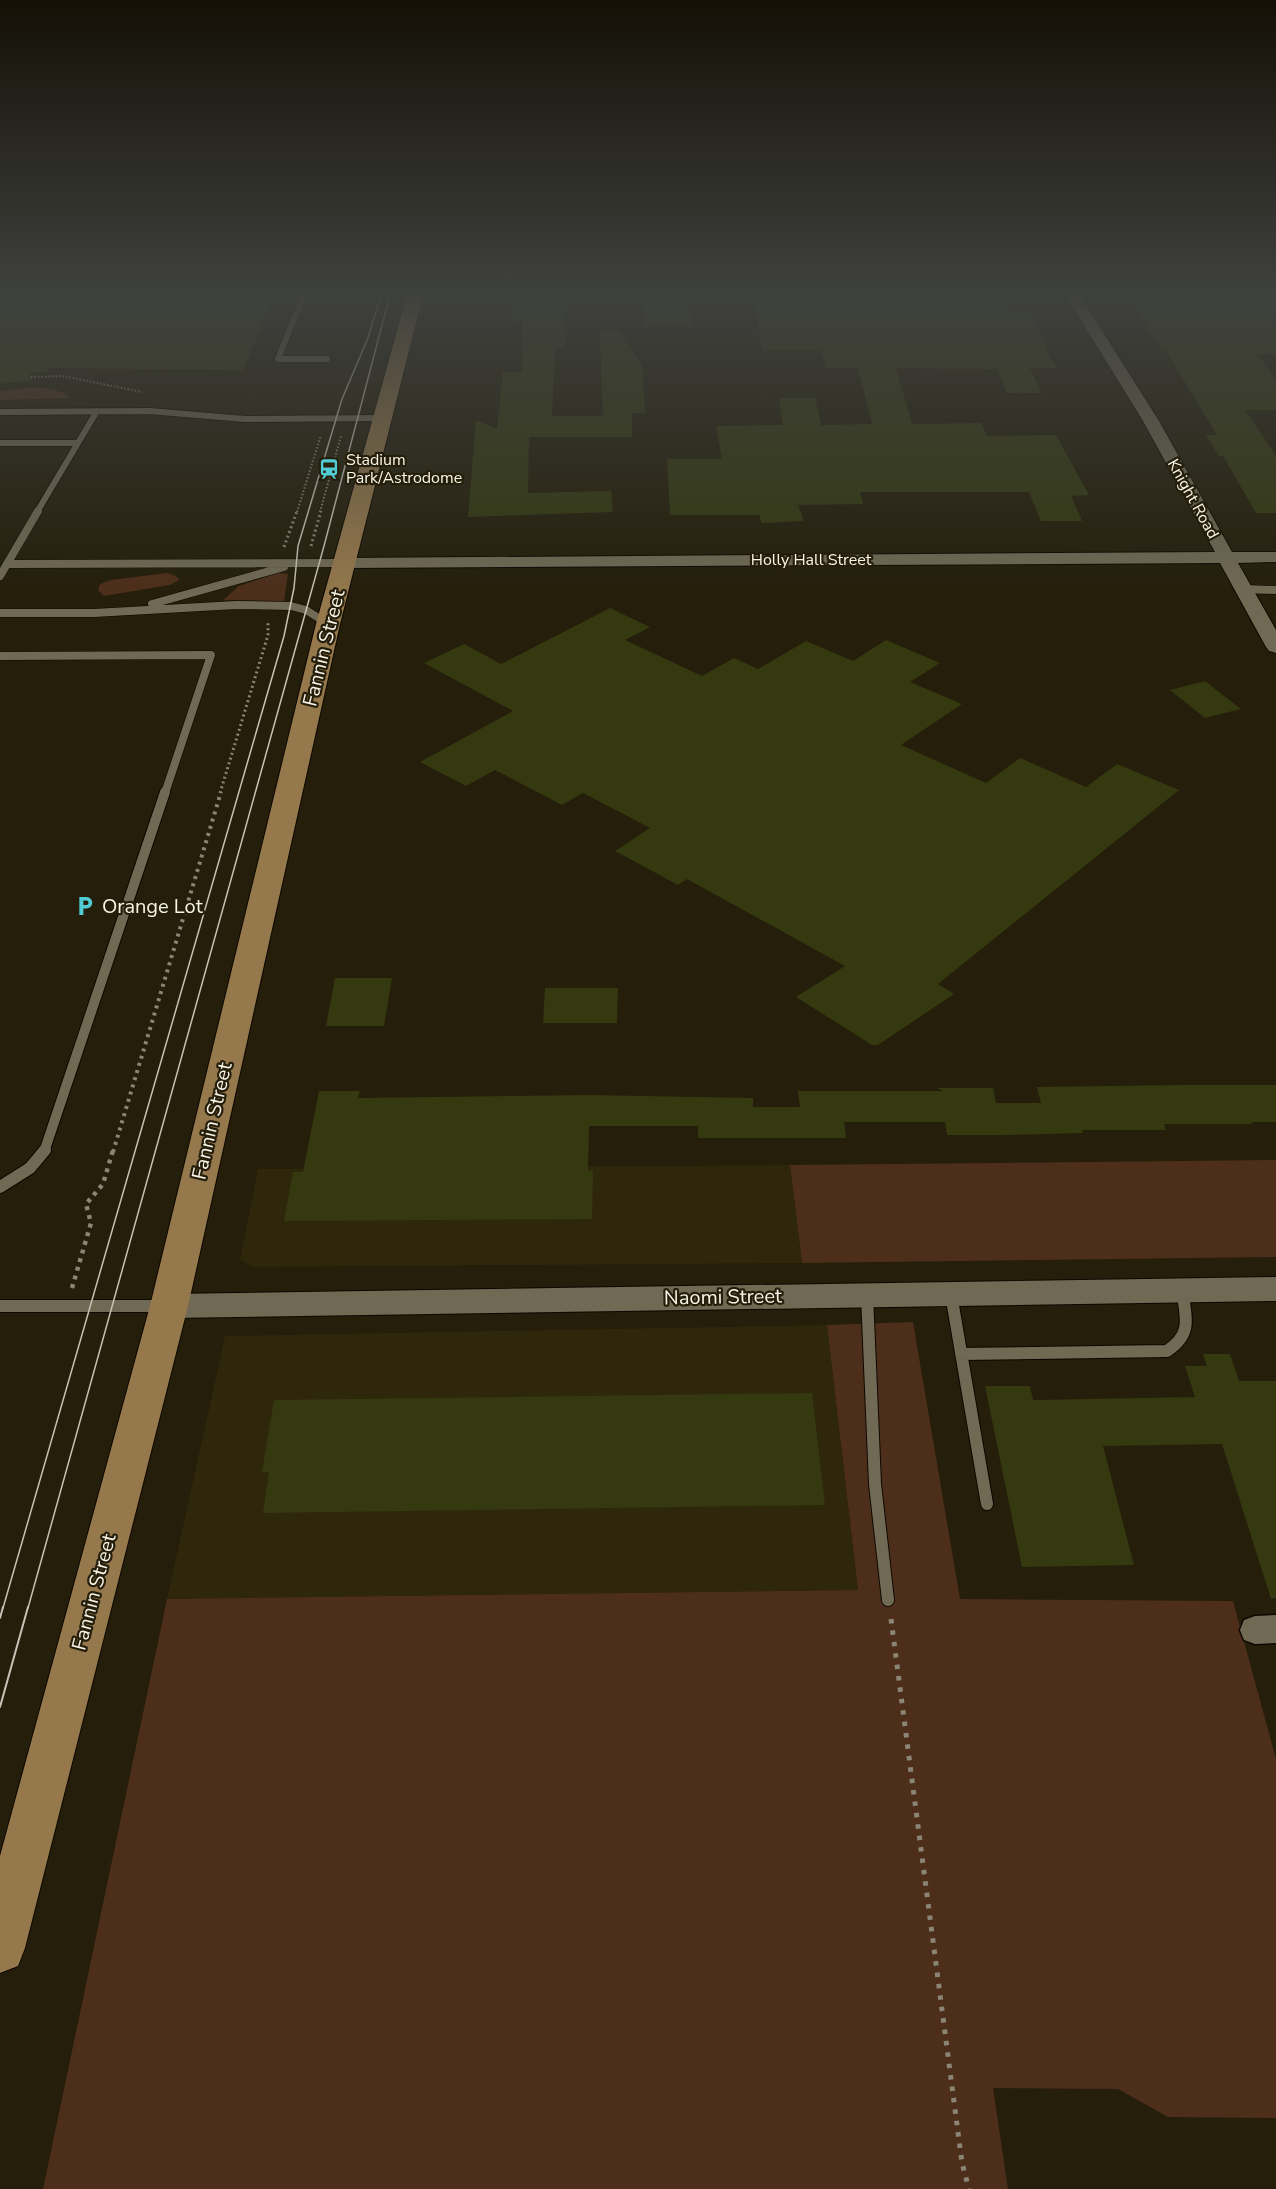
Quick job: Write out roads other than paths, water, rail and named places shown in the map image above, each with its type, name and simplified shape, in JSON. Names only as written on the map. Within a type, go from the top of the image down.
[{"type":"main road","name":"Fannin Street","points":[[0,1948],[169,1306],[328,624],[388,393]]},
{"type":"street","name":"Knight Road","points":[[1134,393],[1243,589],[1271,628],[1276,647]]},
{"type":"street","name":"Holly Hall Street","points":[[346,562],[1276,557]]},
{"type":"street","name":"Naomi Street","points":[[169,1306],[1276,1289]]},
{"type":"lane","points":[[0,411],[149,411],[245,419],[382,418]]},
{"type":"lane","points":[[0,576],[97,411]]},
{"type":"lane","points":[[0,443],[78,443]]},
{"type":"lane","points":[[7,564],[346,562]]},
{"type":"lane","points":[[133,609],[296,563]]},
{"type":"lane","points":[[1243,589],[1276,590]]},
{"type":"lane","points":[[0,613],[94,613],[236,605],[291,606],[306,610],[328,624]]},
{"type":"lane","points":[[0,656],[212,655],[44,1154],[30,1168],[0,1187]]},
{"type":"lane","points":[[962,1354],[1167,1351],[1179,1345],[1188,1325],[1182,1290]]},
{"type":"lane","points":[[951,1294],[987,1504]]},
{"type":"lane","points":[[867,1295],[875,1484],[888,1600]]},
{"type":"lane","points":[[0,1306],[169,1306]]},
{"type":"tram line","points":[[3,1608],[284,636],[294,588],[298,546],[344,393]]},
{"type":"tram line","points":[[28,1608],[324,546],[364,393]]},
{"type":"tram line","points":[[0,1618],[3,1607]]},
{"type":"tram line","points":[[0,1707],[28,1607]]},
{"type":"place","name":"Stadium Park/Astrodome","points":[[329,469]]},
{"type":"place","name":"Orange Lot","points":[[85,906]]}]
